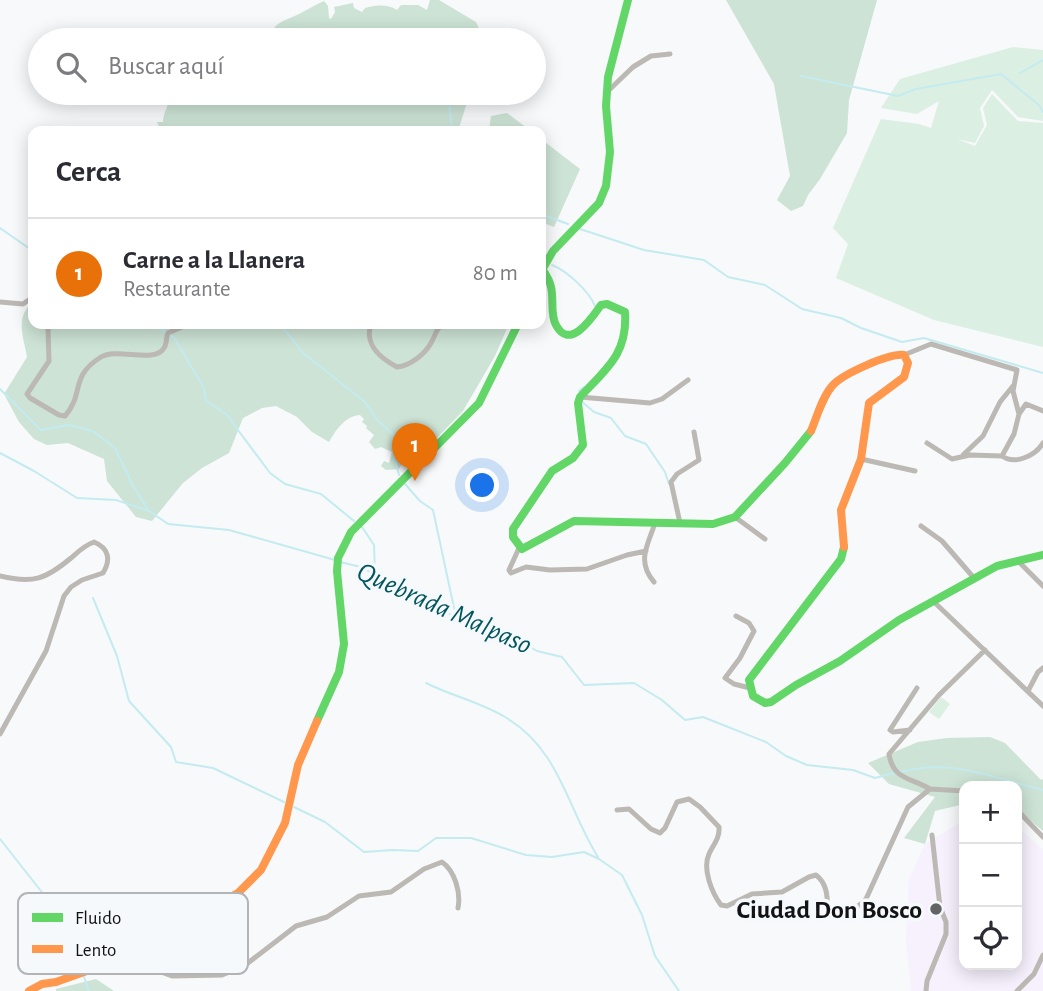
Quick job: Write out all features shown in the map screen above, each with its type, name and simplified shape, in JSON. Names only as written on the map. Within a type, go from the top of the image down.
[{"type":"street","points":[[546,263],[553,251],[592,212],[604,194],[610,164],[607,92],[611,58],[628,0]]},
{"type":"street","points":[[607,92],[634,67],[651,56],[669,51]]},
{"type":"street","points":[[519,548],[513,537],[513,529],[552,471],[573,458],[583,445],[578,403],[580,397],[617,358],[626,328],[625,312],[607,304],[601,305],[581,331],[571,334],[561,331],[555,324],[551,284],[546,275]]},
{"type":"street","points":[[0,302],[23,304],[28,300]]},
{"type":"street","points":[[47,329],[49,361],[27,394],[63,416],[69,412],[81,373],[99,358],[107,353],[147,356],[161,351],[169,333],[178,329]]},
{"type":"street","points":[[370,329],[369,338],[373,348],[397,367],[409,364],[426,350],[437,329]]},
{"type":"street","points":[[238,893],[261,870],[285,824],[298,765],[334,685],[343,654],[338,561],[351,532],[479,403],[516,329]]},
{"type":"street","points":[[519,548],[534,544],[574,521],[713,524],[735,517],[785,463],[811,430],[825,396],[833,386],[849,374],[881,360],[904,355],[926,344],[948,347],[1017,370],[1013,391],[1019,414]]},
{"type":"street","points":[[904,355],[909,366],[905,375],[869,403],[861,459],[841,510],[844,549],[841,559],[754,671],[749,680],[757,700],[771,702],[840,661],[899,620],[974,578],[1007,562],[1043,555]]},
{"type":"street","points":[[580,397],[650,403],[662,399],[688,380]]},
{"type":"street","points":[[963,455],[983,436],[1004,395],[1015,384]]},
{"type":"street","points":[[1002,456],[1025,404],[1043,411]]},
{"type":"street","points":[[681,523],[671,482],[677,474],[699,460],[694,432]]},
{"type":"street","points":[[927,443],[952,459],[963,455],[1002,456],[1016,460],[1042,448]]},
{"type":"street","points":[[861,459],[915,471]]},
{"type":"street","points":[[735,517],[765,539]]},
{"type":"street","points":[[654,582],[644,566],[655,523]]},
{"type":"street","points":[[921,526],[942,541],[974,578]]},
{"type":"street","points":[[0,576],[42,579],[94,542],[107,551],[109,559],[103,573],[82,580],[64,596],[46,650],[0,734]]},
{"type":"street","points":[[519,548],[509,570],[511,573],[522,567],[550,570],[587,569],[646,551]]},
{"type":"street","points":[[1018,561],[1043,586]]},
{"type":"street","points":[[933,601],[1043,706]]},
{"type":"street","points":[[736,616],[749,623],[754,632],[725,678],[734,684],[750,688]]},
{"type":"street","points":[[959,791],[930,789],[913,779],[899,776],[889,757],[939,695],[985,650]]},
{"type":"street","points":[[1028,691],[1043,668]]},
{"type":"street","points":[[910,730],[890,730],[917,688]]},
{"type":"street","points":[[617,810],[629,809],[651,829],[660,833],[677,802],[689,799],[719,827],[719,835],[708,856],[706,870],[721,905],[727,906],[752,894],[782,892],[816,875],[826,889],[828,915],[847,912],[866,899],[908,807],[930,789]]},
{"type":"street","points":[[1022,815],[1043,836]]},
{"type":"street","points":[[926,991],[927,981],[946,934],[946,922],[940,907],[932,835]]},
{"type":"street","points":[[248,964],[296,926],[327,917],[359,896],[391,892],[424,869],[442,862],[449,867],[459,892],[458,908]]},
{"type":"street","points":[[1017,991],[1034,974],[1043,955]]},
{"type":"street","points":[[29,991],[42,984],[77,974]]},
{"type":"street","points":[[167,974],[225,974]]},
{"type":"shaded area","name":"Ciudad Don Bosco","points":[[959,823],[959,970],[1022,970],[1022,831],[1043,850],[1043,991],[911,991],[906,940],[909,879],[925,844]]},
{"type":"green space","points":[[430,0],[439,0],[476,22],[479,28],[274,28],[324,1],[331,19],[335,12],[334,7],[353,3],[354,8],[362,12],[365,8],[377,6],[397,10],[401,5],[418,5],[427,10]]},
{"type":"green space","points":[[726,0],[877,0],[849,100],[847,133],[803,206],[791,211],[777,200],[790,176],[774,84]]},
{"type":"green space","points":[[1013,47],[1043,50],[1043,121],[1018,117],[992,90],[980,108],[984,126],[975,143],[957,139],[975,146],[987,125],[983,108],[992,94],[1018,121],[1043,123],[1043,347],[934,320],[836,278],[848,244],[833,228],[881,119],[931,128],[939,101],[917,114],[881,108],[900,79]]},
{"type":"green space","points":[[168,105],[466,105],[460,126],[159,126],[157,122],[163,122]]},
{"type":"green space","points":[[507,113],[524,126],[490,126],[491,116]]},
{"type":"green space","points":[[546,143],[580,169],[554,227],[546,224]]},
{"type":"green space","points":[[27,308],[28,329],[507,329],[495,356],[463,411],[430,445],[409,451],[399,469],[386,470],[381,466],[384,461],[389,463],[392,452],[381,447],[375,449],[369,442],[374,435],[366,428],[360,415],[345,421],[329,442],[312,432],[297,417],[276,406],[262,408],[243,418],[229,453],[202,468],[183,483],[152,521],[136,517],[107,481],[104,459],[68,443],[47,445],[34,439],[19,422],[4,394],[27,357],[22,321]]},
{"type":"green space","points":[[941,697],[950,704],[939,719],[929,712]]},
{"type":"green space","points":[[990,737],[1005,743],[1041,780],[1043,779],[1043,831],[1022,813],[1022,781],[959,781],[959,805],[935,811],[925,844],[904,838],[935,797],[889,784],[868,763],[918,742]]},
{"type":"green space","points":[[96,979],[114,991],[56,991],[56,989]]},
{"type":"waterway","points":[[1020,73],[1043,60]]},
{"type":"waterway","points":[[801,76],[898,96],[916,89],[1001,74],[1039,105],[1043,112]]},
{"type":"waterway","points":[[449,105],[451,126]]},
{"type":"waterway","points":[[546,216],[568,224]]},
{"type":"waterway","points":[[0,228],[28,248]]},
{"type":"waterway","points":[[580,229],[644,250],[704,260],[728,277],[765,285],[802,309],[841,318],[902,342],[924,338],[1043,373]]},
{"type":"waterway","points":[[552,265],[577,282],[595,306]]},
{"type":"waterway","points":[[160,329],[166,332]]},
{"type":"waterway","points":[[284,329],[303,353],[365,402],[378,421],[395,436],[393,453],[399,475]]},
{"type":"waterway","points":[[170,335],[204,388],[206,401],[226,414],[270,473],[285,484],[321,494],[354,521]]},
{"type":"waterway","points":[[579,391],[584,387]]},
{"type":"waterway","name":"Quebrada Malpaso","points":[[0,389],[41,430],[69,425],[93,431],[115,448],[132,484],[149,511],[168,524],[229,530],[335,560]]},
{"type":"waterway","points":[[581,401],[594,412],[611,418],[625,436],[646,444],[665,472],[669,484]]},
{"type":"waterway","points":[[0,453],[77,498],[116,500],[149,511]]},
{"type":"waterway","points":[[405,484],[420,501],[433,510],[456,617]]},
{"type":"waterway","points":[[362,527],[374,545],[375,575]]},
{"type":"waterway","name":"Quebrada Malpaso","points":[[340,562],[361,567],[436,609],[518,640],[537,651],[562,657],[584,685],[634,683],[662,700],[685,720],[703,717],[766,742],[786,756],[807,765],[853,770],[875,778],[894,773]]},
{"type":"waterway","points":[[93,598],[117,656],[129,701],[171,747],[176,762],[213,768],[284,802]]},
{"type":"waterway","points":[[426,683],[495,712],[524,730],[550,762],[598,857]]},
{"type":"waterway","name":"Quebrada Malpaso","points":[[900,772],[919,768],[955,768],[1043,790]]},
{"type":"waterway","points":[[294,807],[325,822],[364,852],[418,851],[436,838],[471,838],[526,855],[552,857],[584,852],[599,859],[622,875],[642,915],[655,956],[679,991]]},
{"type":"waterway","points":[[0,839],[43,893]]},
{"type":"waterway","points":[[84,977],[89,991]]},
{"type":"traffic: fast","points":[[546,263],[553,251],[599,203],[606,186],[610,152],[606,106],[608,77],[628,0]]},
{"type":"traffic: fast","points":[[546,275],[552,291],[553,316],[562,332],[568,335],[581,329],[601,305],[607,304],[625,312],[625,327],[623,339],[613,360],[580,397],[578,403],[583,445],[573,458],[552,471],[513,529],[513,537],[522,549],[574,521],[713,524],[735,517],[811,431]]},
{"type":"traffic: fast","points":[[317,721],[339,672],[344,644],[338,558],[351,532],[479,403],[516,329]]},
{"type":"traffic: fast","points":[[844,547],[841,559],[749,680],[753,696],[765,703],[840,661],[899,620],[997,566],[1043,555]]},
{"type":"traffic: slow","points":[[811,431],[826,395],[838,380],[878,361],[904,355],[908,363],[904,377],[869,403],[861,459],[841,510],[844,547]]},
{"type":"traffic: slow","points":[[238,893],[261,870],[285,823],[298,765],[317,721]]},
{"type":"traffic: slow","points":[[29,991],[42,984],[78,974]]},
{"type":"place","name":"Carne a la Llanera","points":[[415,481]]},
{"type":"place","name":"Ciudad Don Bosco","points":[[936,909]]}]
